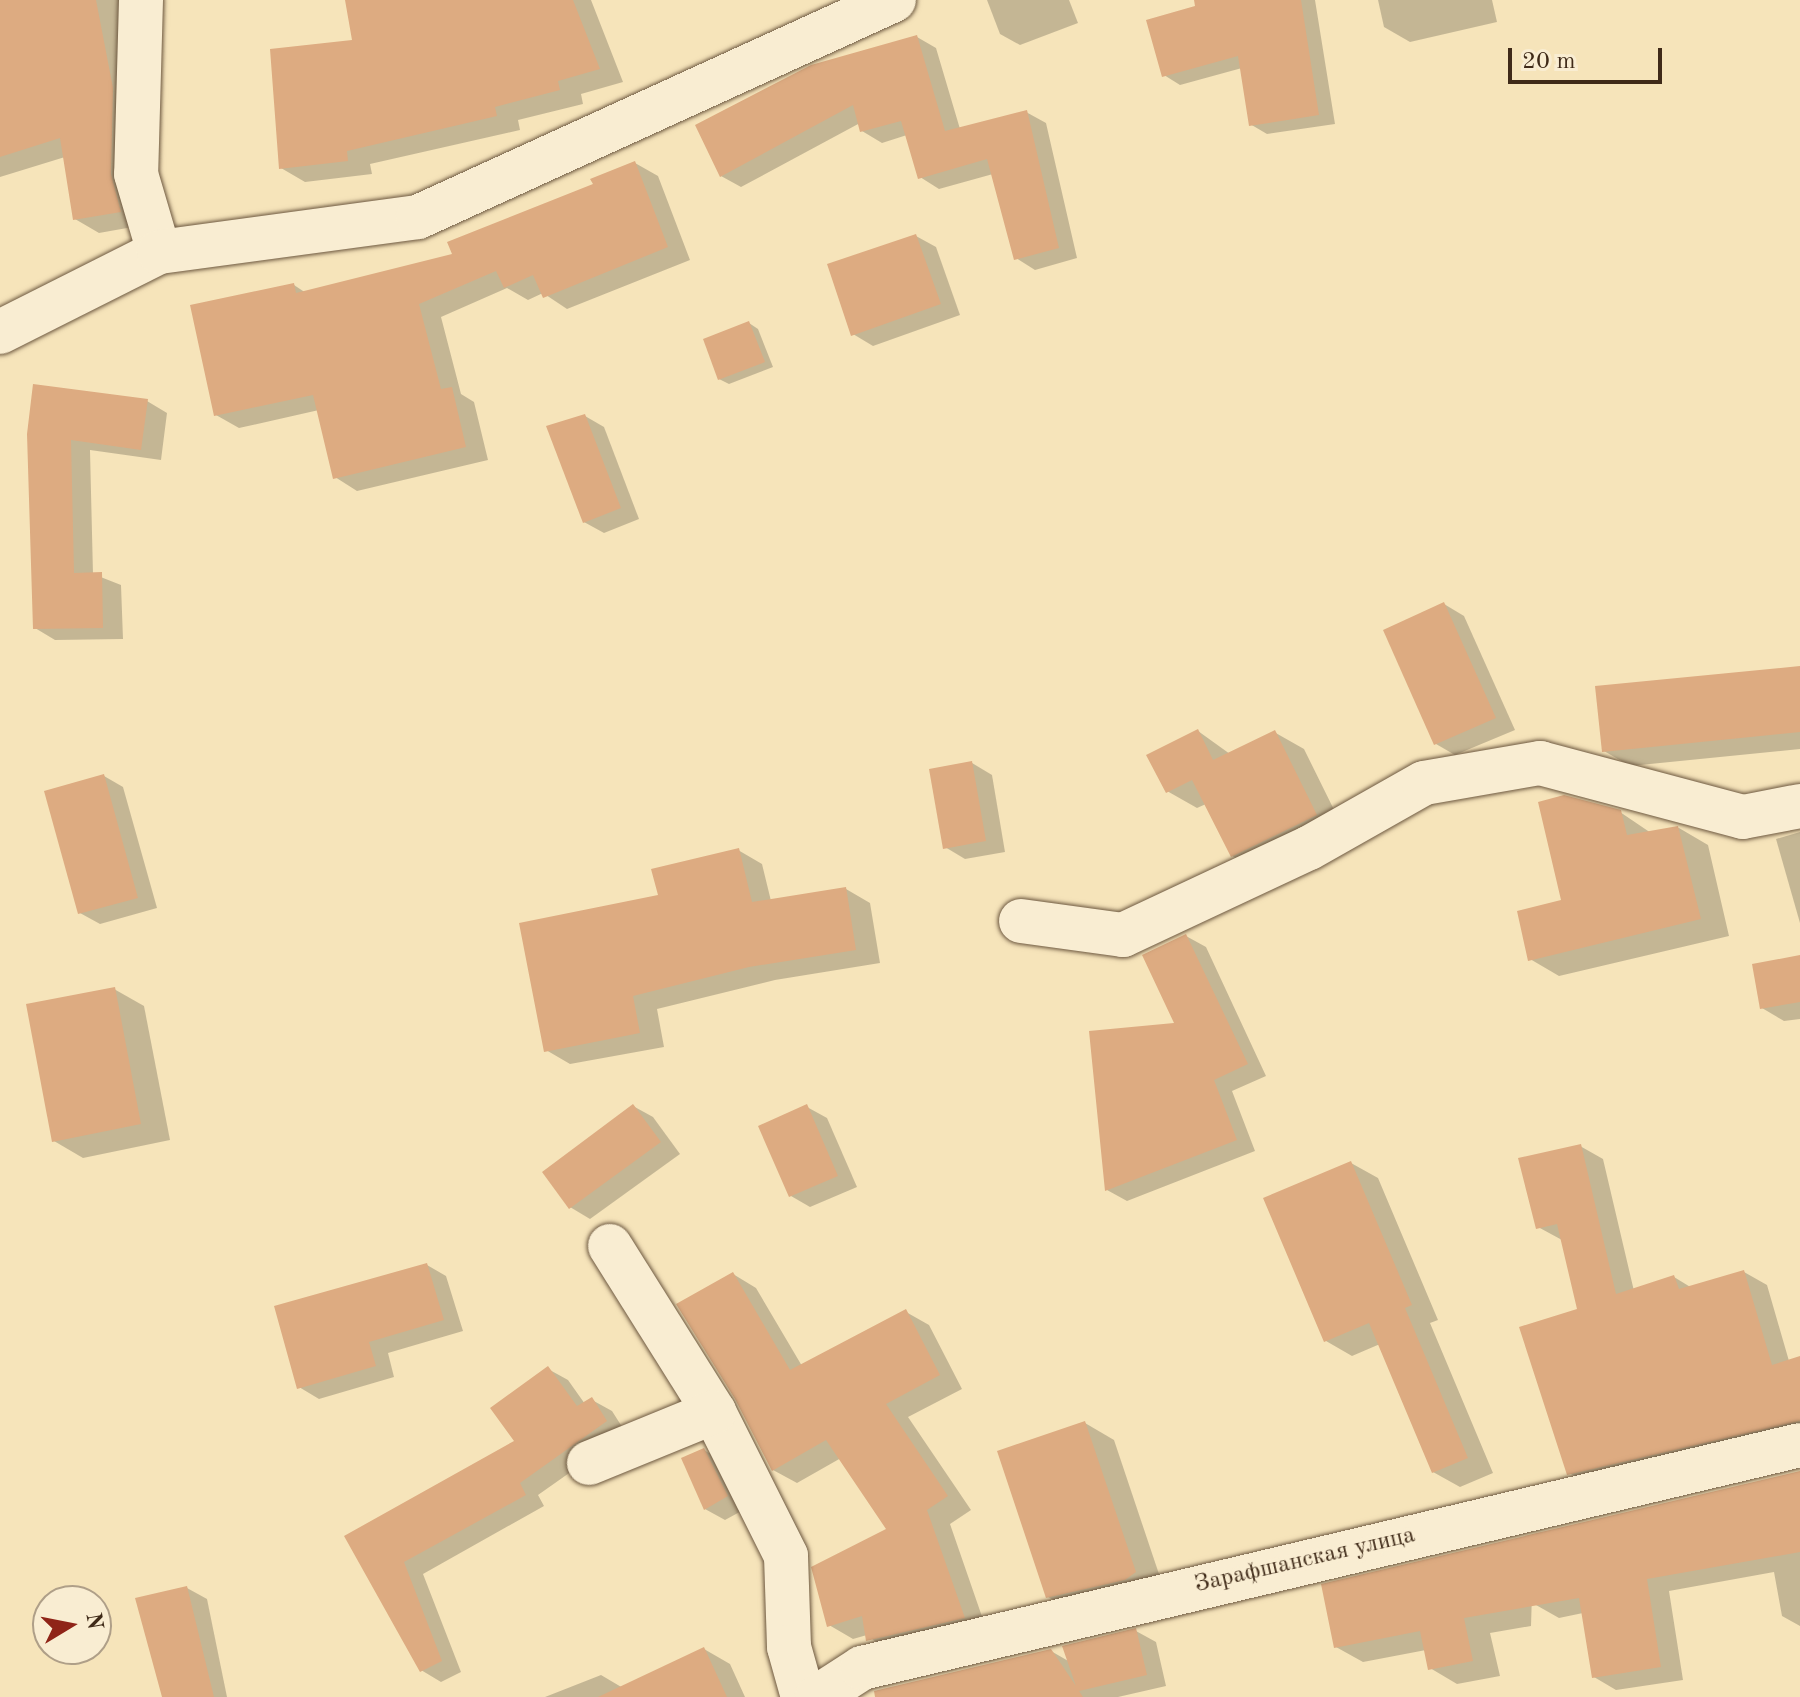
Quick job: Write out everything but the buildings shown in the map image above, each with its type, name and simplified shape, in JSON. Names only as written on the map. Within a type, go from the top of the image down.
[{"type":"street","points":[[141,0],[136,174],[159,252]]},
{"type":"street","points":[[0,332],[159,252],[418,217],[894,0]]},
{"type":"street","points":[[1021,921],[1123,935],[1309,848],[1424,783],[1540,763],[1743,817],[1800,806]]},
{"type":"street","points":[[610,1246],[714,1412],[786,1556],[789,1647],[803,1697]]},
{"type":"street","points":[[589,1463],[714,1412]]},
{"type":"street","name":"Зарафшанская улица","points":[[817,1697],[862,1668],[1800,1445]]}]
